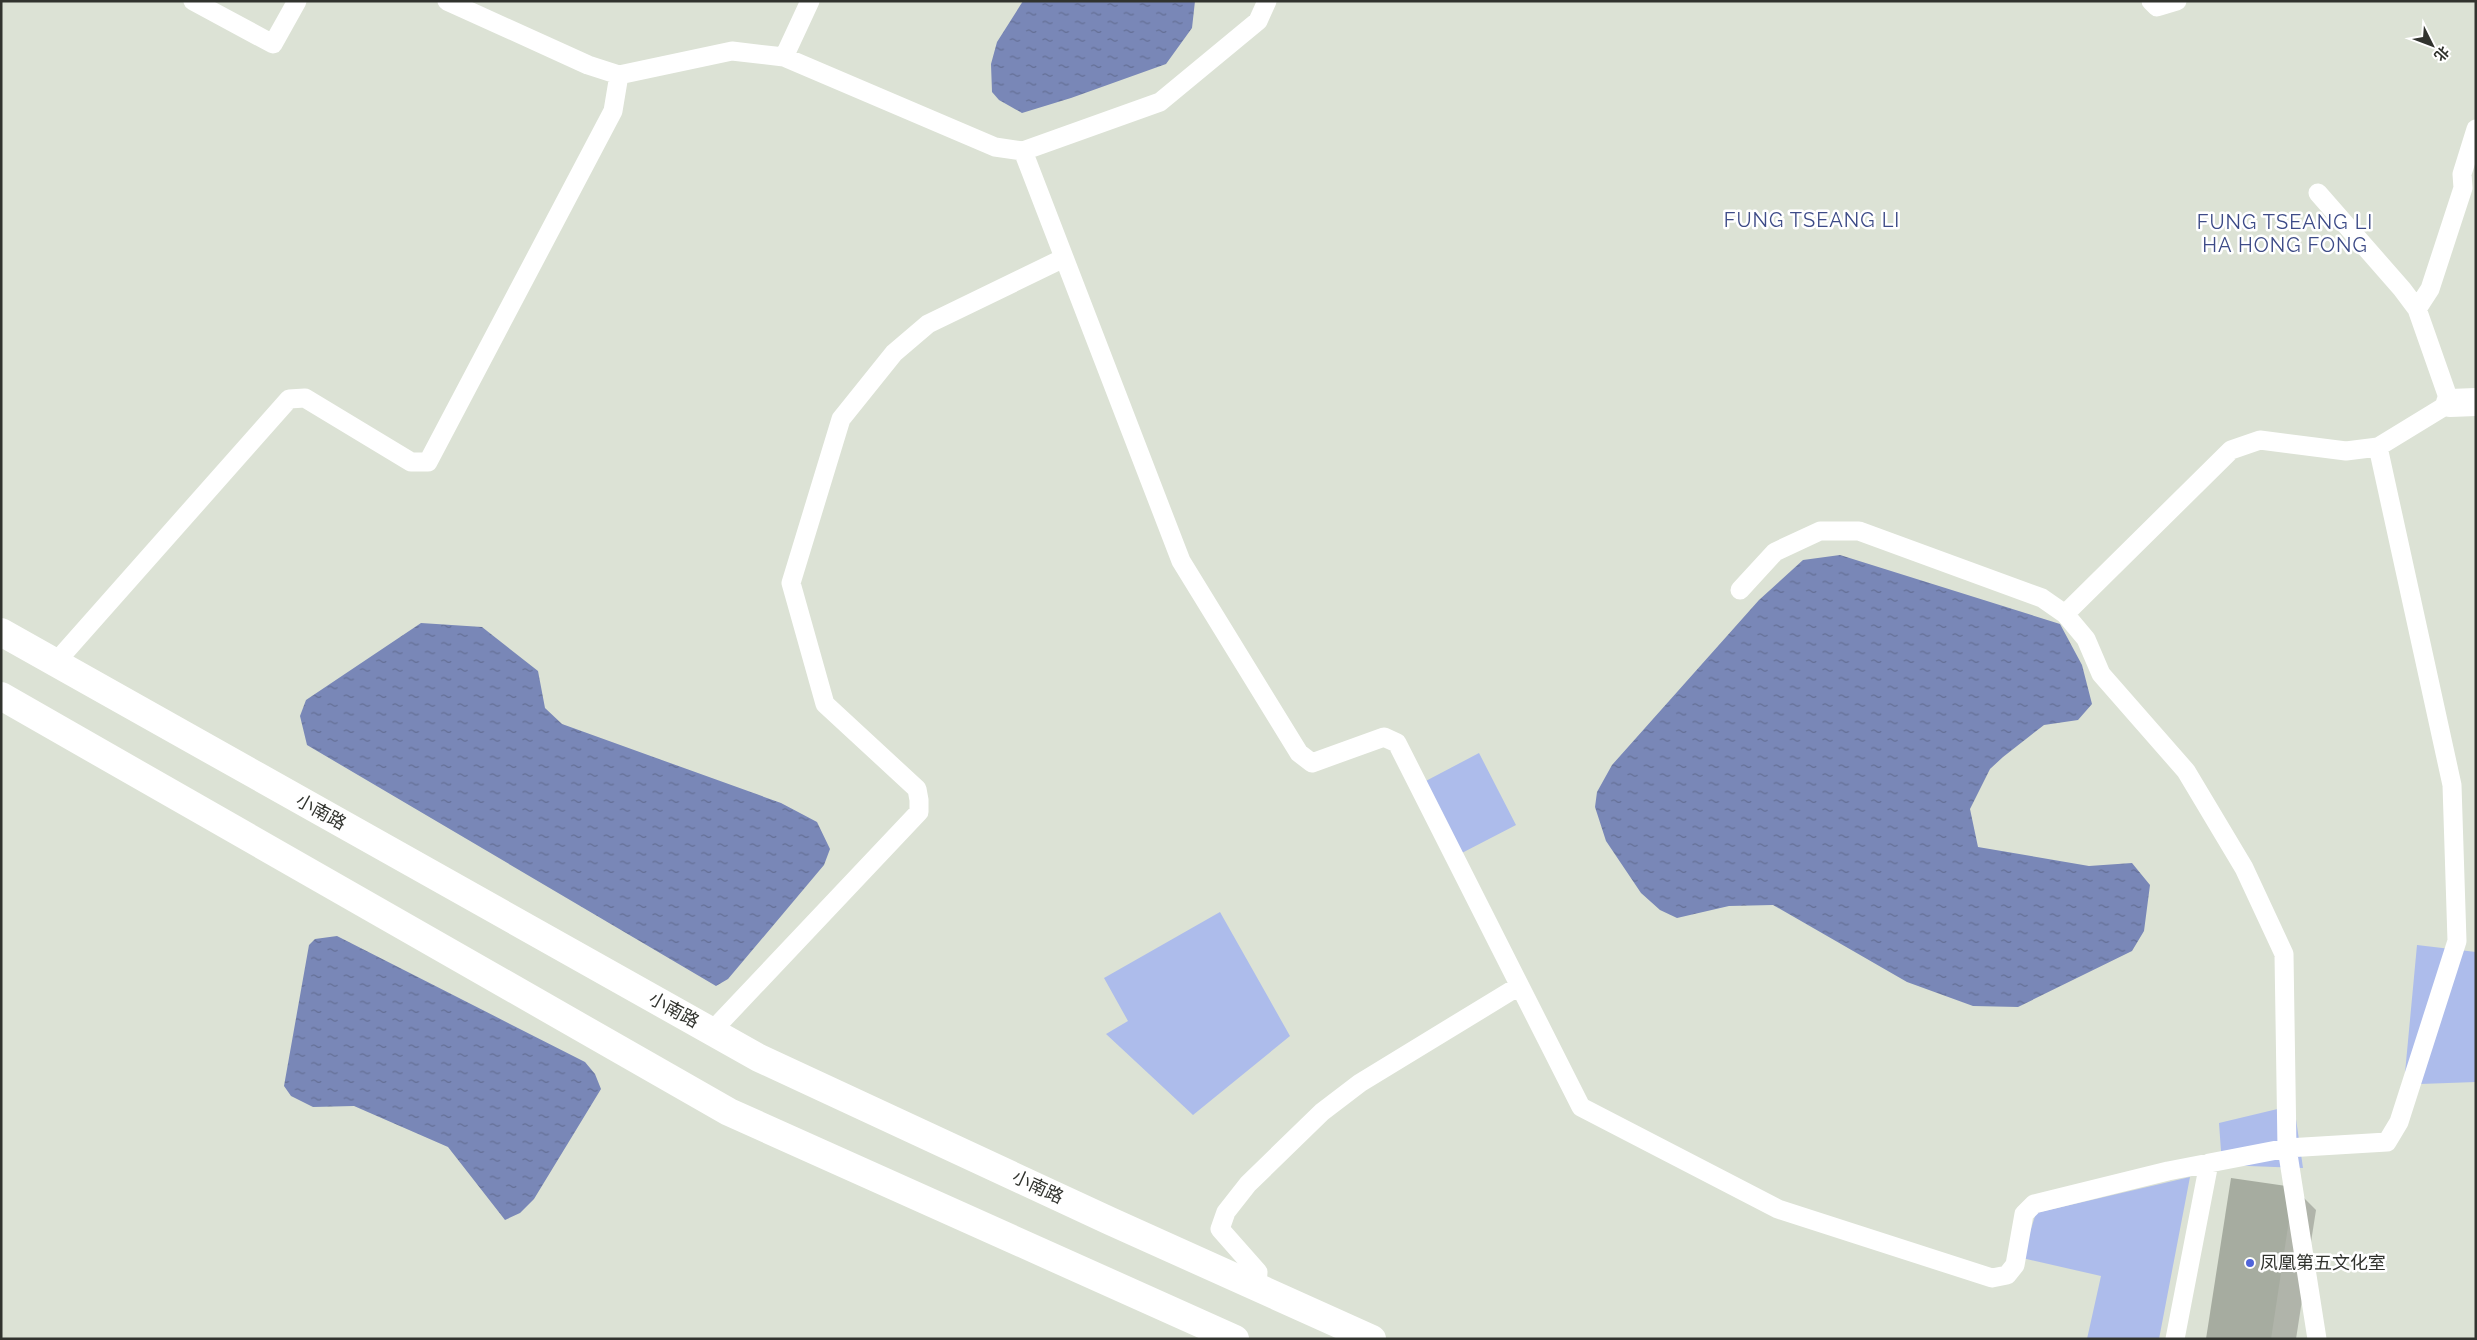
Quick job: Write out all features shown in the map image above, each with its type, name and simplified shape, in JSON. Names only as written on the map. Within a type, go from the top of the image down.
[{"type":"main road","name":"小南路","points":[[1,632],[760,1058],[1372,1339]]},
{"type":"main road","points":[[1,696],[729,1112],[1235,1339]]},
{"type":"lane","points":[[193,1],[273,44],[297,1]]},
{"type":"lane","points":[[447,1],[470,6],[588,65],[619,75],[732,51],[784,57],[995,147],[1024,151],[1160,102],[1258,21],[1267,1]]},
{"type":"lane","points":[[784,57],[810,1]]},
{"type":"lane","points":[[2151,1],[2157,7],[2177,1]]},
{"type":"lane","points":[[56,662],[289,399],[305,398],[410,462],[428,462],[613,111],[619,75]]},
{"type":"lane","points":[[2417,309],[2430,289],[2463,188],[2462,174],[2476,129]]},
{"type":"lane","points":[[1024,151],[1180,561],[1299,753],[1312,763],[1384,737],[1397,743],[1581,1107],[1778,1209],[1992,1278],[2007,1275],[2015,1265],[2024,1214],[2034,1204],[2209,1162],[2287,1148],[2387,1142],[2399,1122],[2457,941],[2452,785],[2378,446]]},
{"type":"lane","points":[[2065,614],[2232,450],[2260,440],[2346,451],[2378,446],[2463,402],[2417,309],[2402,289],[2318,193]]},
{"type":"lane","points":[[712,1031],[919,812],[917,789],[825,704],[791,583],[841,419],[894,353],[928,324],[1064,258]]},
{"type":"lane","points":[[1740,590],[1775,552],[1820,531],[1859,531],[2042,598],[2065,614],[2086,639],[2101,674],[2186,771],[2244,868],[2284,954],[2287,1148],[2317,1339]]},
{"type":"lane","points":[[1257,1286],[1258,1272],[1220,1229],[1226,1212],[1248,1184],[1322,1112],[1360,1083],[1519,986]]},
{"type":"lane","points":[[2175,1339],[2209,1162]]},
{"type":"shaded area","points":[[1479,753],[1516,825],[1458,855],[1422,783]]},
{"type":"shaded area","points":[[1220,912],[1290,1036],[1193,1115],[1106,1034],[1128,1021],[1104,978]]},
{"type":"shaded area","points":[[2417,945],[2476,952],[2476,1082],[2420,1084],[2405,1073]]},
{"type":"shaded area","points":[[2294,1105],[2303,1168],[2222,1165],[2219,1123]]},
{"type":"shaded area","points":[[2190,1177],[2159,1339],[2087,1339],[2101,1276],[2022,1258],[2036,1213]]},
{"type":"water","points":[[1023,1],[1195,1],[1192,28],[1166,64],[1071,98],[1022,113],[999,100],[992,92],[991,64],[997,42]]},
{"type":"water","points":[[1840,555],[2060,624],[2082,665],[2092,704],[2078,720],[2044,725],[1990,769],[1970,809],[1978,847],[2089,866],[2132,863],[2150,885],[2144,931],[2132,951],[2018,1007],[1973,1006],[1907,982],[1773,905],[1729,906],[1677,918],[1660,910],[1641,893],[1606,841],[1595,807],[1597,792],[1612,765],[1759,600],[1803,560]]},
{"type":"water","points":[[421,623],[482,627],[538,671],[545,708],[562,724],[781,803],[817,822],[830,849],[824,865],[728,979],[716,986],[307,745],[300,716],[306,700]]},
{"type":"water","points":[[337,936],[585,1062],[595,1074],[601,1089],[534,1199],[520,1213],[505,1220],[448,1147],[354,1106],[313,1107],[291,1096],[284,1086],[309,945],[315,939]]},
{"type":"building","name":"凤凰第五文化室","points":[[2231,1178],[2294,1187],[2271,1339],[2206,1339]]},
{"type":"place","name":"凤凰第五文化室","points":[[2250,1263]]},
{"type":"district","name":"FUNG TSEANG LI","points":[[1812,220]]},
{"type":"district","name":"FUNG TSEANG LI HA HONG FONG","points":[[2285,234]]}]
